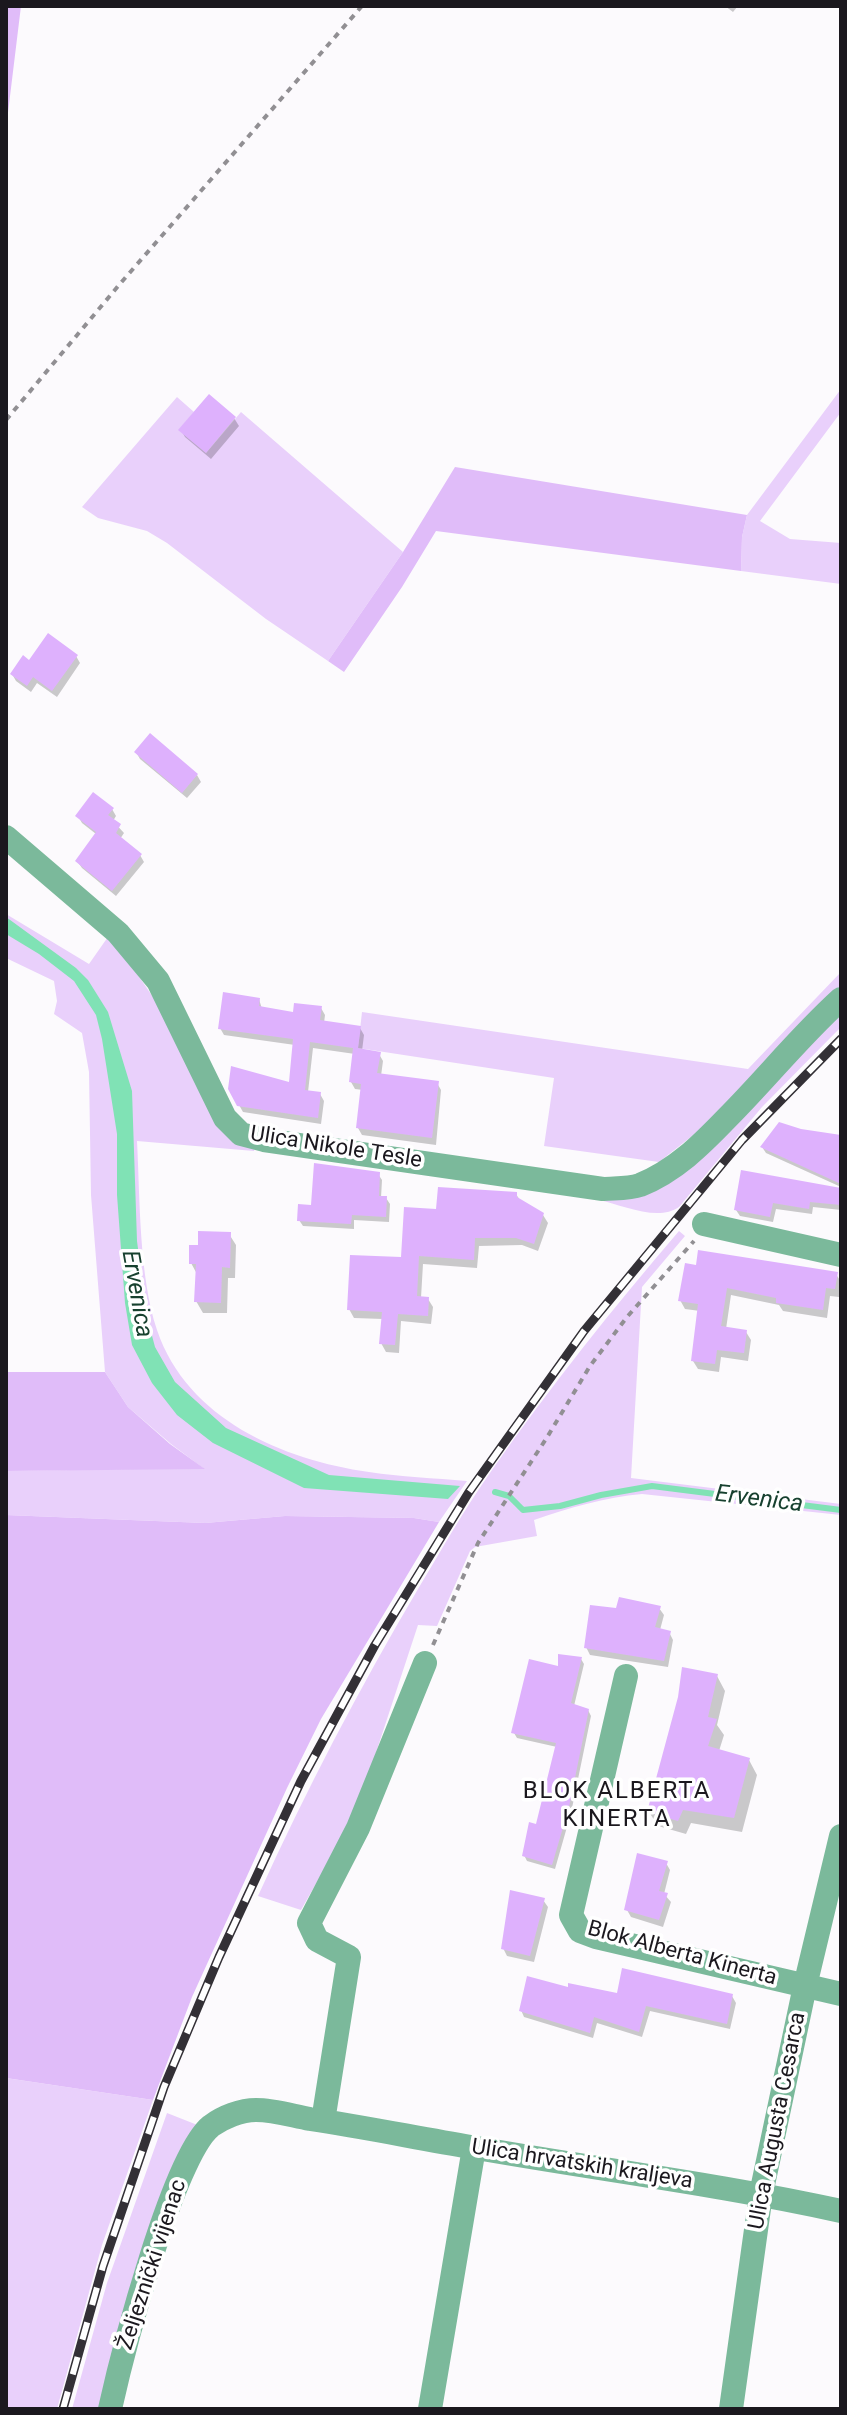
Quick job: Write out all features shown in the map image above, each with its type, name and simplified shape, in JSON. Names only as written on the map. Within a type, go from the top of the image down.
[{"type":"street","name":"Ulica Nikole Tesle","points":[[6,837],[118,933],[158,981],[225,1118],[241,1134],[264,1140],[603,1189],[638,1186],[665,1172],[694,1151],[752,1093],[815,1022],[841,999]]},
{"type":"street","points":[[706,1224],[841,1255]]},
{"type":"street","points":[[323,2121],[349,1957],[317,1940],[309,1923],[358,1828],[425,1663]]},
{"type":"street","name":"Blok Alberta Kinerta","points":[[626,1676],[571,1915],[575,1923],[580,1931],[596,1937],[805,1986]]},
{"type":"street","name":"Ulica Augusta Cesarca","points":[[731,2409],[761,2194],[805,1986],[841,1836]]},
{"type":"street","points":[[805,1986],[841,1994]]},
{"type":"street","name":"Ulica hrvatskih kraljeva","points":[[210,2127],[230,2115],[256,2110],[761,2194],[841,2211]]},
{"type":"street","name":"Željeznički vijenac","points":[[110,2409],[125,2343],[175,2191],[196,2143],[210,2127]]},
{"type":"street","points":[[430,2409],[474,2148]]},
{"type":"path","points":[[6,420],[362,6]]},
{"type":"path","points":[[425,1663],[478,1543],[590,1366],[706,1224]]},
{"type":"shaded area","points":[[6,6],[21,6],[6,129]]},
{"type":"shaded area","points":[[841,389],[841,412],[760,521],[790,539],[841,543],[841,584],[741,571],[742,537],[747,515]]},
{"type":"shaded area","points":[[177,397],[194,412],[179,430],[206,453],[241,412],[403,552],[328,661],[266,619],[167,543],[147,531],[98,518],[82,507]]},
{"type":"shaded area","points":[[455,467],[747,515],[742,537],[741,571],[436,531],[344,672],[328,661],[403,552]]},
{"type":"shaded area","points":[[6,914],[89,964],[110,934],[255,1147],[254,1151],[137,1141],[141,1237],[147,1286],[157,1330],[171,1361],[191,1388],[215,1411],[242,1430],[272,1445],[336,1466],[393,1475],[467,1481],[439,1522],[414,1518],[285,1516],[205,1523],[6,1515],[6,1471],[203,1468],[128,1407],[105,1372],[91,1195],[89,1072],[82,1033],[54,1014],[57,1001],[54,981],[6,958]]},
{"type":"shaded area","points":[[841,972],[841,991],[701,1129],[659,1162],[544,1146],[554,1078],[358,1048],[362,1012],[748,1069]]},
{"type":"shaded area","points":[[841,1009],[841,1027],[762,1107],[679,1207],[651,1213],[599,1200],[628,1194]]},
{"type":"shaded area","points":[[679,1231],[685,1236],[642,1287],[631,1478],[841,1504],[841,1515],[642,1494],[587,1504],[534,1520],[537,1536],[475,1547],[470,1551],[437,1626],[418,1625],[363,1792],[348,1827],[301,1910],[258,1896],[354,1702],[463,1514],[559,1378]]},
{"type":"shaded area","points":[[6,1372],[105,1372],[128,1407],[170,1444],[205,1469],[6,1471]]},
{"type":"shaded area","points":[[6,1515],[205,1523],[285,1516],[414,1518],[439,1522],[321,1719],[192,1997],[153,2100],[6,2078]]},
{"type":"shaded area","points":[[6,2078],[153,2100],[102,2245],[57,2409],[6,2409]]},
{"type":"shaded area","points":[[167,2113],[200,2126],[100,2409],[72,2409],[107,2283]]},
{"type":"water","points":[[6,917],[76,968],[88,980],[108,1012],[132,1091],[137,1241],[147,1317],[155,1347],[175,1382],[226,1428],[329,1475],[460,1486],[448,1499],[304,1488],[213,1443],[177,1415],[152,1383],[132,1345],[125,1303],[117,1195],[117,1134],[96,1015],[74,981],[6,934]]},
{"type":"building","points":[[209,394],[236,417],[206,453],[178,430]]},
{"type":"building","points":[[48,633],[78,655],[52,691],[33,677],[27,686],[10,674],[23,655],[29,660]]},
{"type":"building","points":[[150,733],[198,774],[182,793],[134,752]]},
{"type":"building","points":[[93,792],[114,808],[108,815],[121,824],[116,833],[142,854],[112,891],[75,861],[96,832],[75,816]]},
{"type":"building","points":[[223,992],[260,998],[259,1006],[293,1012],[294,1003],[322,1006],[320,1020],[361,1026],[358,1048],[381,1052],[377,1073],[439,1081],[432,1138],[356,1128],[361,1084],[349,1082],[353,1048],[310,1042],[305,1090],[321,1092],[318,1118],[237,1106],[228,1089],[231,1066],[289,1082],[293,1039],[218,1029]]},
{"type":"building","points":[[779,1122],[841,1135],[841,1184],[760,1147]]},
{"type":"building","points":[[314,1163],[380,1172],[379,1196],[387,1196],[386,1217],[352,1215],[351,1224],[297,1221],[298,1204],[311,1205]]},
{"type":"building","points":[[741,1170],[841,1188],[841,1205],[810,1202],[809,1209],[773,1203],[770,1217],[734,1210]]},
{"type":"building","points":[[438,1187],[517,1192],[517,1197],[544,1213],[534,1244],[516,1238],[475,1238],[474,1260],[419,1256],[417,1296],[429,1297],[428,1316],[398,1314],[395,1345],[379,1344],[382,1312],[347,1310],[350,1255],[401,1257],[404,1207],[436,1209]]},
{"type":"building","points":[[198,1231],[231,1232],[230,1268],[222,1267],[221,1303],[194,1302],[196,1264],[189,1264],[189,1245],[198,1245]]},
{"type":"building","points":[[698,1250],[838,1272],[835,1289],[826,1288],[823,1310],[776,1303],[776,1298],[727,1288],[721,1326],[747,1330],[744,1353],[717,1350],[715,1364],[691,1361],[698,1304],[678,1301],[685,1263],[696,1265]]},
{"type":"building","points":[[619,1597],[661,1606],[655,1627],[671,1631],[664,1661],[584,1648],[590,1605],[616,1608]]},
{"type":"building","points":[[558,1654],[582,1657],[571,1703],[589,1709],[569,1807],[552,1865],[522,1856],[529,1822],[536,1824],[556,1743],[511,1733],[529,1659],[558,1666]]},
{"type":"building","points":[[682,1667],[718,1674],[708,1717],[717,1719],[708,1746],[750,1758],[734,1818],[683,1810],[678,1821],[647,1812],[678,1697]]},
{"type":"building","points":[[637,1853],[668,1861],[659,1891],[668,1893],[659,1920],[624,1910]]},
{"type":"building","points":[[510,1890],[545,1898],[530,1956],[501,1949]]},
{"type":"building","points":[[622,1968],[733,1994],[727,2024],[646,2006],[639,2032],[594,2017],[590,2033],[519,2011],[527,1976],[568,1987],[568,1983],[617,1993]]},
{"type":"waterway","name":"Ervenica","points":[[495,1492],[509,1496],[523,1510],[560,1506],[652,1486],[841,1510]]},
{"type":"railway","points":[[63,2409],[103,2266],[164,2087],[219,1957],[301,1781],[375,1645],[469,1492],[584,1331],[742,1140],[841,1039]]},
{"type":"district","name":"BLOK ALBERTA KINERTA","points":[[617,1806]]}]
